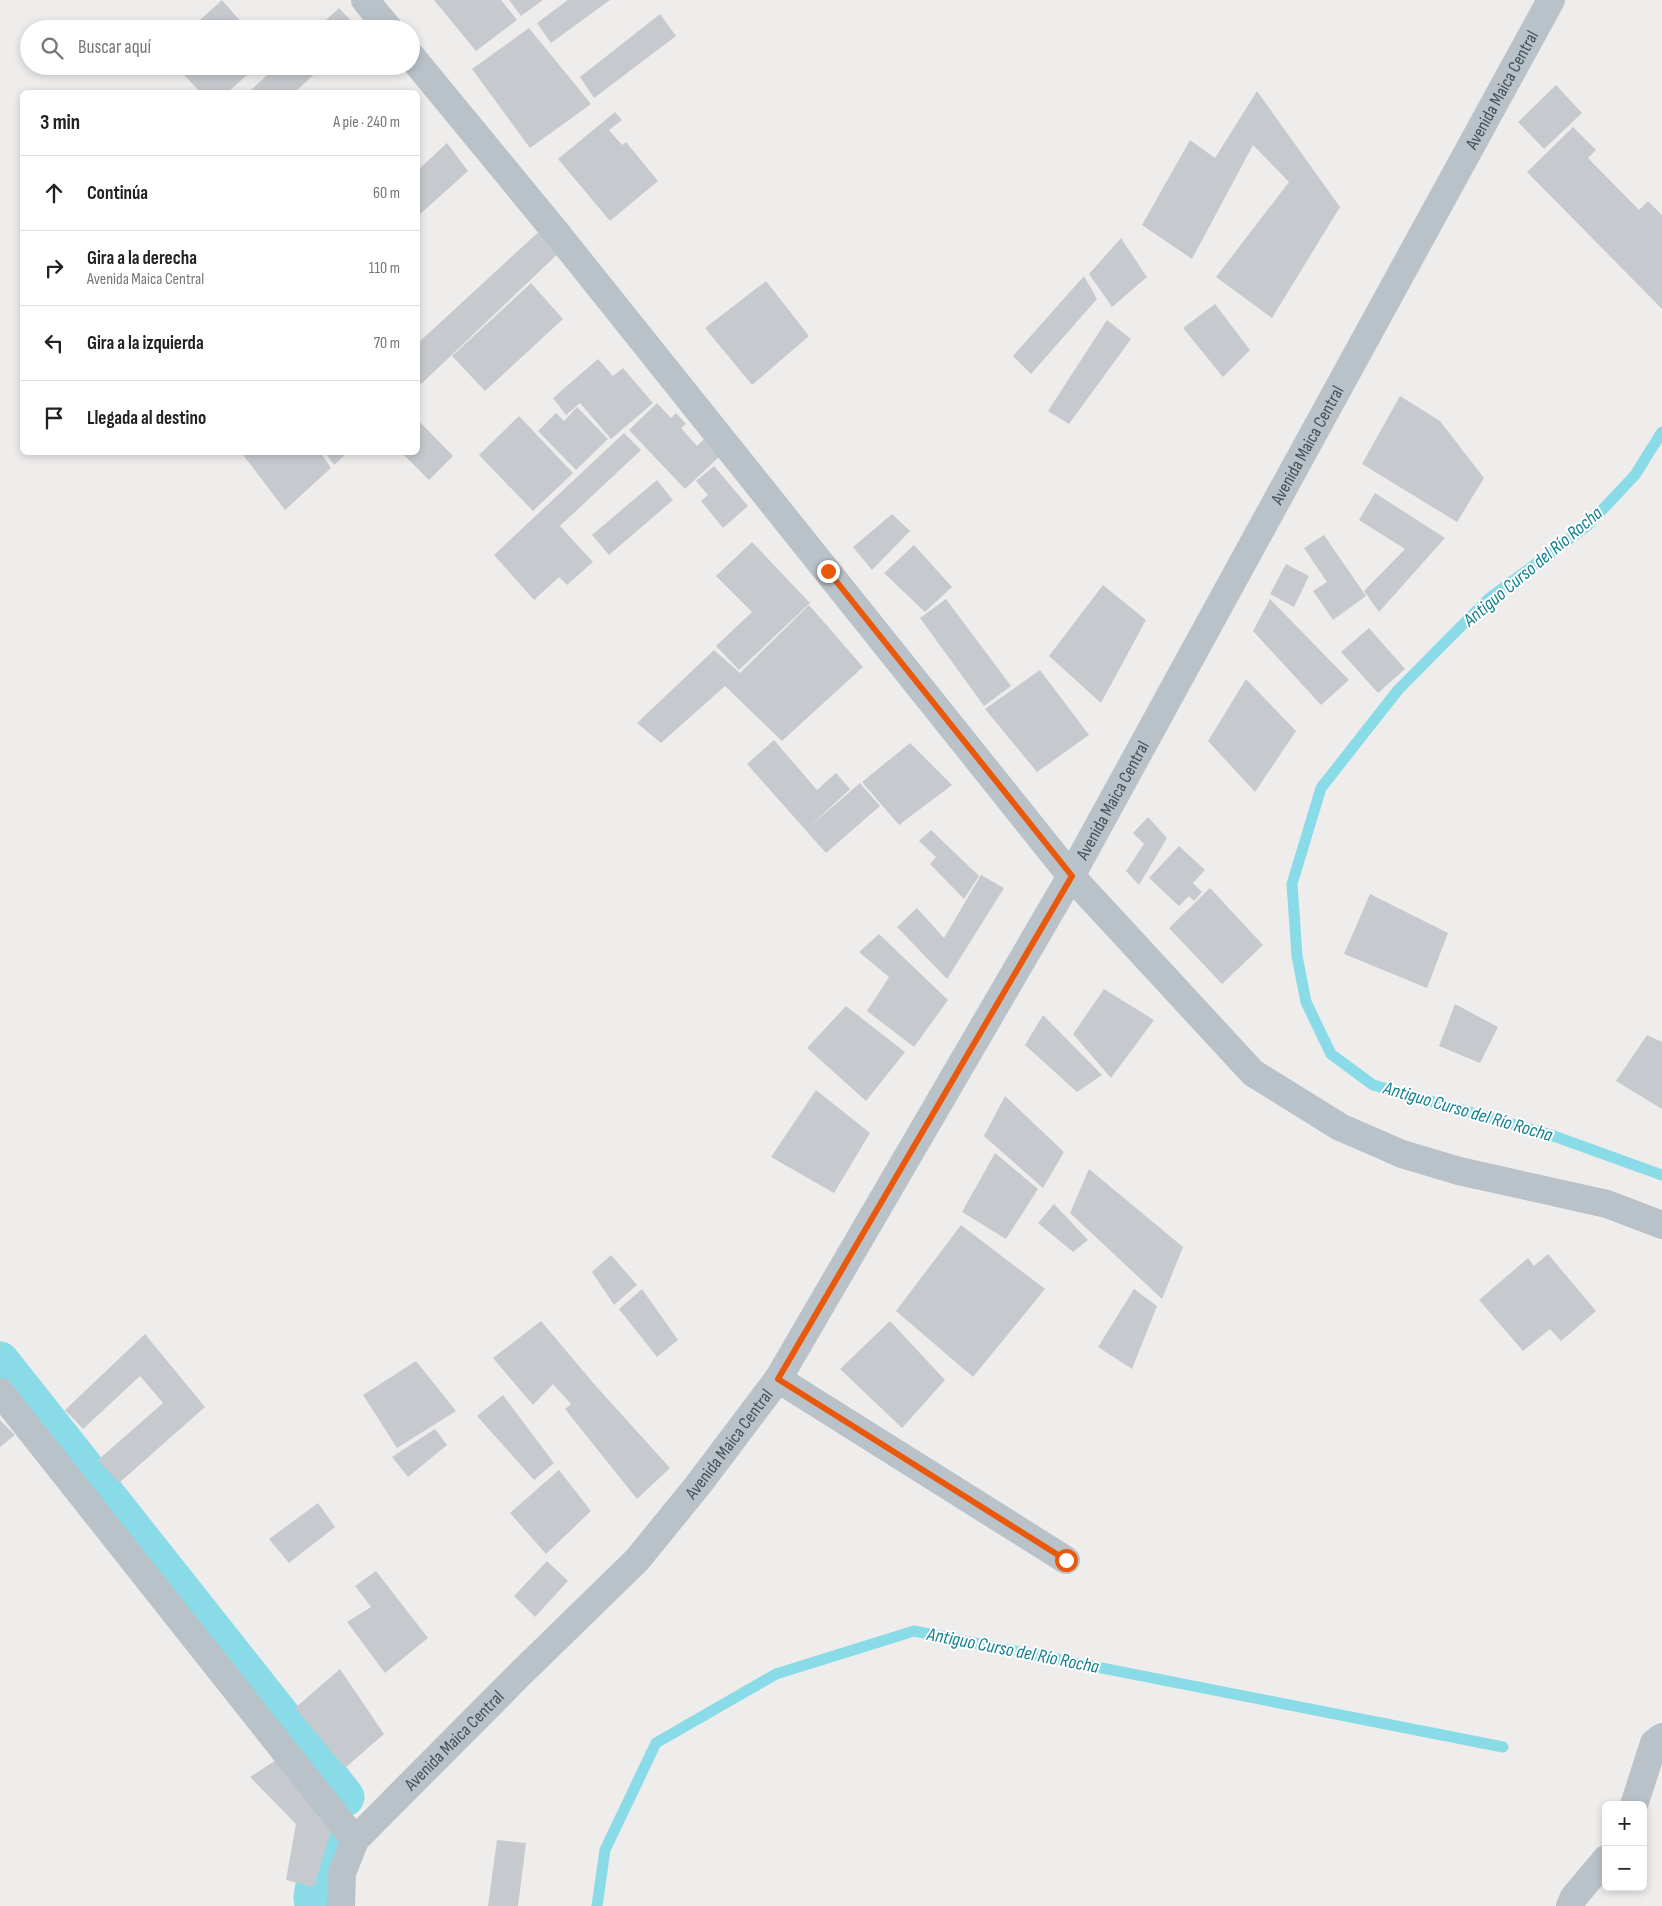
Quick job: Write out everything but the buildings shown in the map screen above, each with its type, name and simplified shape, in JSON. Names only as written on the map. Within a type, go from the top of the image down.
[{"type":"street","points":[[365,0],[381,20]]},
{"type":"street","name":"Avenida Maica Central","points":[[341,1906],[342,1873],[355,1840],[637,1560],[698,1485],[778,1379],[1072,876],[1551,0]]},
{"type":"street","points":[[420,67],[555,231],[1072,876],[1253,1072],[1340,1127],[1402,1154],[1459,1171],[1608,1204],[1662,1225]]},
{"type":"street","points":[[778,1379],[1066,1560]]},
{"type":"street","points":[[0,1392],[355,1840]]},
{"type":"street","points":[[1635,1801],[1654,1744],[1662,1737]]},
{"type":"street","points":[[1570,1906],[1574,1897],[1602,1864]]},
{"type":"waterway","name":"Antiguo Curso del Río Rocha","points":[[1662,432],[1635,475],[1588,525],[1487,600],[1398,690],[1321,788],[1292,884],[1297,956],[1306,1002],[1331,1054],[1373,1085],[1551,1135],[1662,1175]]},
{"type":"waterway","points":[[0,1361],[345,1797]]},
{"type":"waterway","name":"Antiguo Curso del Río Rocha","points":[[597,1906],[605,1850],[656,1743],[776,1674],[914,1631],[1503,1747]]},
{"type":"waterway","points":[[314,1906],[313,1897],[324,1833]]},
{"type":"route","points":[[828,571],[1072,876],[778,1379],[1066,1560]]}]
